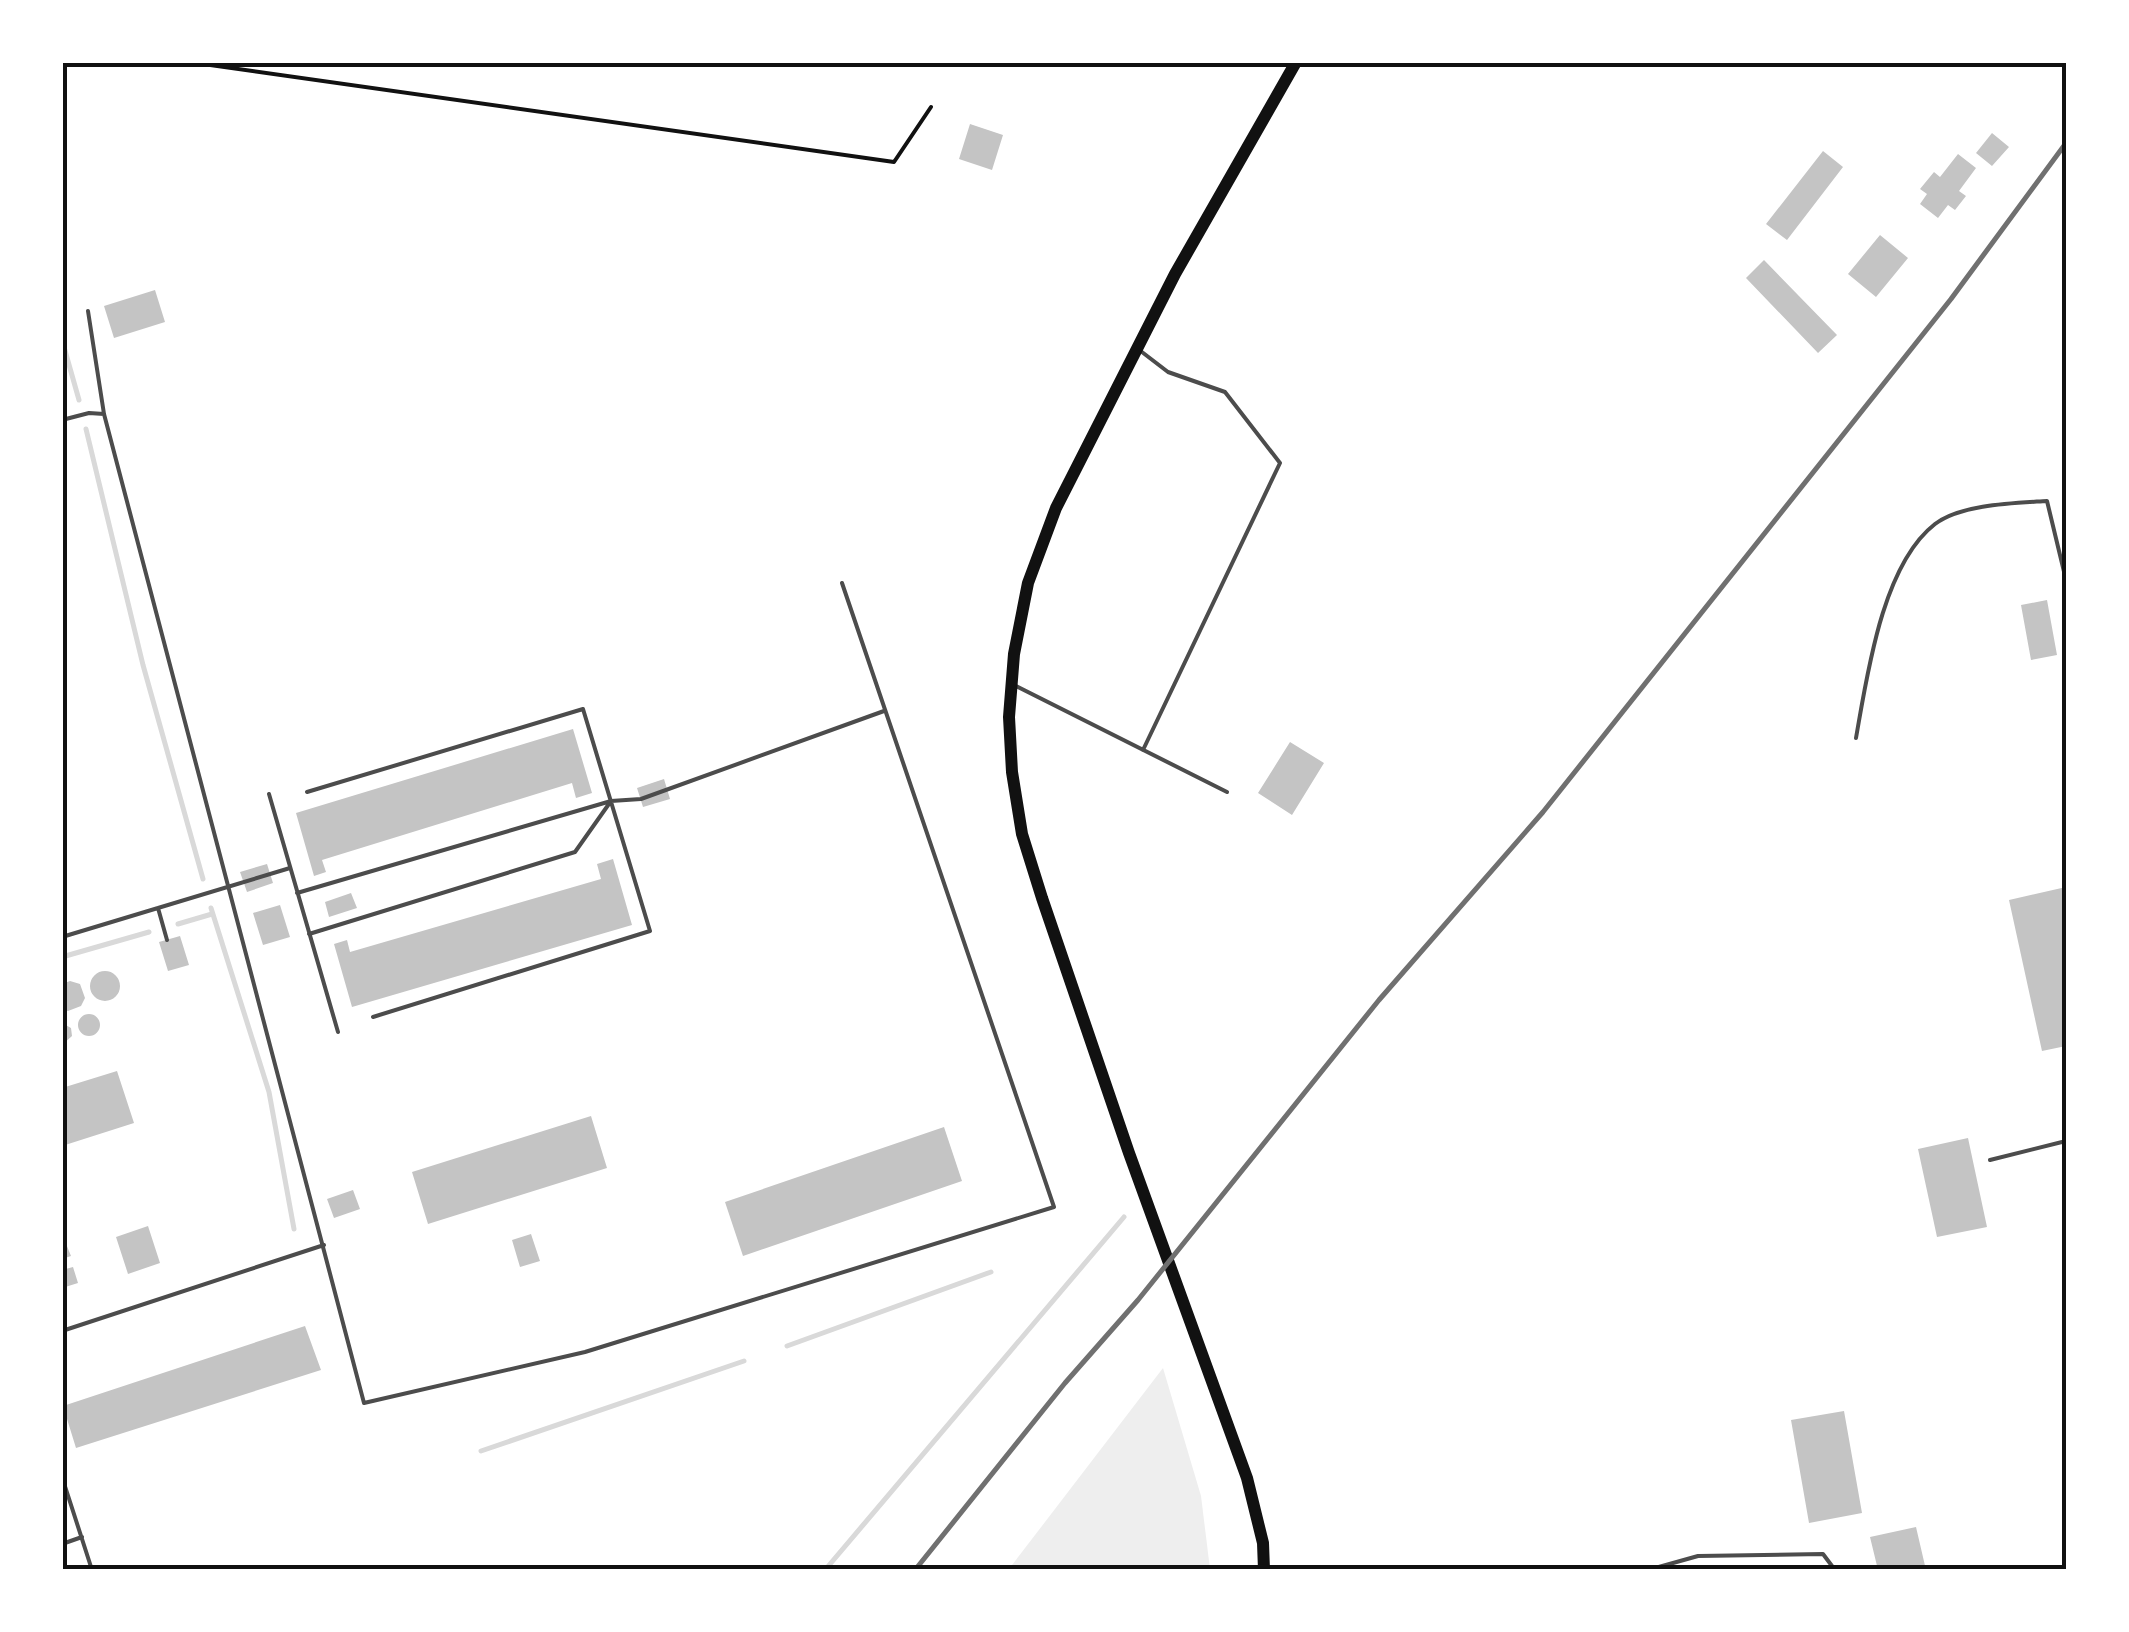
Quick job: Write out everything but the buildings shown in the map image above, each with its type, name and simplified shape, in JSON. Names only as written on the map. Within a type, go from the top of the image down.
[{"type":"main road","points":[[1264,1570],[1263,1543],[1247,1478],[1129,1154],[1022,834],[1012,772],[1012,684],[1028,583],[1056,508],[1136,347],[1296,62]]},
{"type":"lane","points":[[88,310],[104,414],[364,1403],[584,1352],[1054,1207],[842,583]]},
{"type":"lane","points":[[1136,347],[1168,372],[1225,392],[1280,462],[1143,750]]},
{"type":"lane","points":[[62,420],[88,413],[104,414]]},
{"type":"lane","points":[[1856,738],[1872,649],[1904,557],[1936,522],[1991,504],[2047,501],[2066,580]]},
{"type":"lane","points":[[1012,684],[1227,792]]},
{"type":"lane","points":[[307,792],[584,708],[650,932],[373,1017]]},
{"type":"lane","points":[[297,893],[611,801],[640,799],[886,710]]},
{"type":"lane","points":[[268,794],[338,1032]]},
{"type":"lane","points":[[310,934],[575,852],[611,801]]},
{"type":"lane","points":[[62,936],[290,868]]},
{"type":"lane","points":[[158,908],[167,940]]},
{"type":"lane","points":[[1990,1160],[2066,1141]]},
{"type":"lane","points":[[62,1331],[324,1245]]},
{"type":"lane","points":[[62,1477],[92,1570]]},
{"type":"lane","points":[[62,1544],[82,1538]]},
{"type":"lane","points":[[1648,1570],[1698,1556],[1822,1554],[1835,1570]]},
{"type":"path","points":[[189,62],[894,162],[931,107]]},
{"type":"shaded area","points":[[1163,1368],[1201,1496],[1210,1569],[1009,1569]]},
{"type":"waterway","points":[[62,340],[79,400]]},
{"type":"waterway","points":[[86,429],[143,665],[203,879]]},
{"type":"waterway","points":[[211,908],[269,1092],[294,1229]]},
{"type":"waterway","points":[[178,924],[212,914]]},
{"type":"waterway","points":[[62,957],[149,932]]},
{"type":"waterway","points":[[825,1570],[1124,1217]]},
{"type":"waterway","points":[[787,1346],[991,1272]]},
{"type":"waterway","points":[[481,1451],[744,1361]]},
{"type":"railway","points":[[915,1570],[1379,1000],[1543,812],[1951,299],[2066,143]]}]
